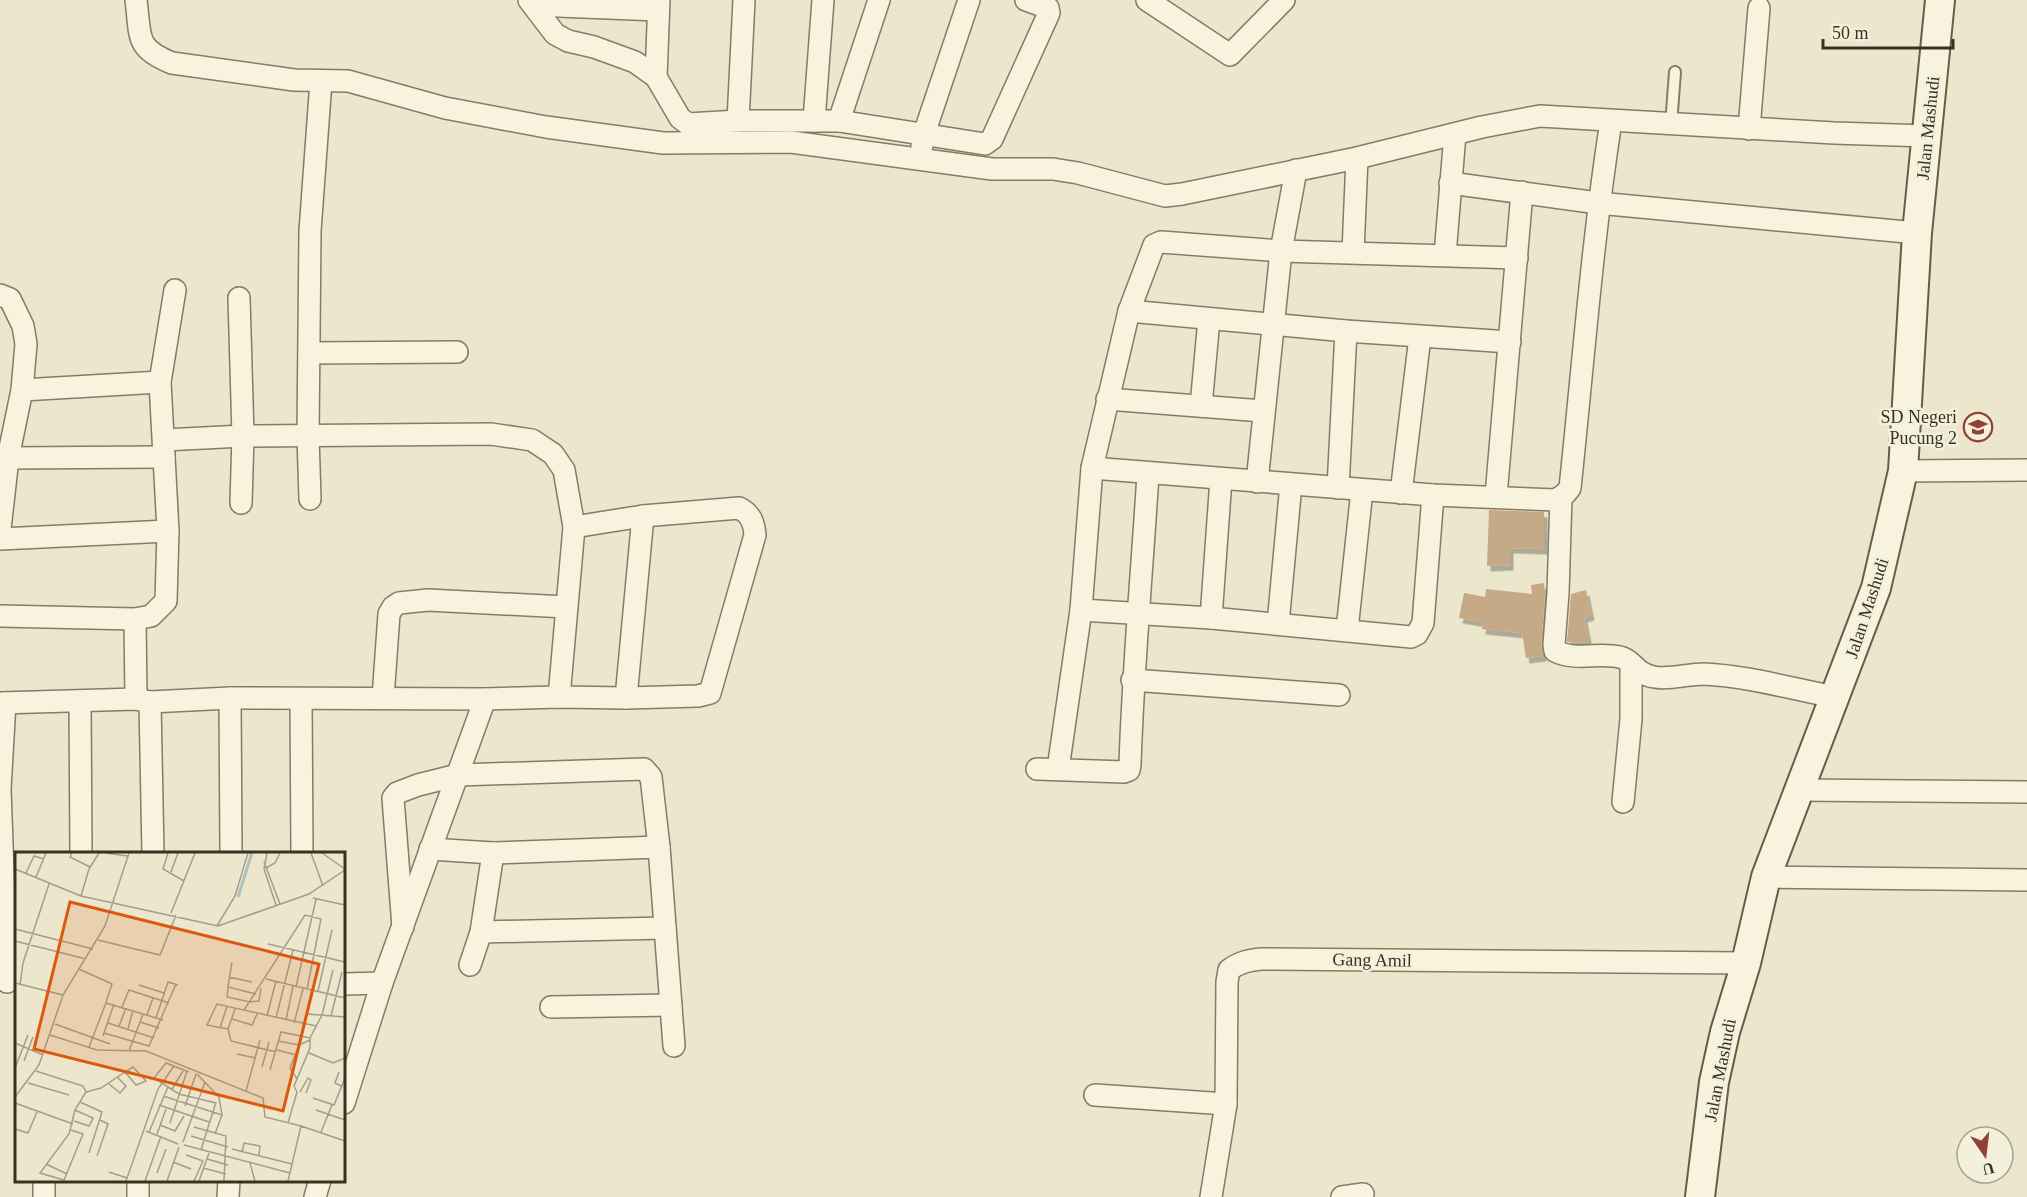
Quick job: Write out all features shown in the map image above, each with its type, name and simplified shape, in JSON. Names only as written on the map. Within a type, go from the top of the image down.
[{"type":"street","points":[[136,0],[142,43],[154,56],[172,63],[294,80],[348,81],[445,108],[523,123],[663,143],[791,142],[992,170],[1053,169],[1078,173],[1165,196],[1357,158],[1540,116],[1671,125],[1927,136]]},
{"type":"street","points":[[738,121],[744,0]]},
{"type":"street","points":[[814,121],[823,0]]},
{"type":"street","points":[[838,121],[879,0]]},
{"type":"street","points":[[920,159],[924,134],[969,0]]},
{"type":"street","points":[[531,2],[555,34],[568,41],[594,47],[635,62],[656,77],[684,123],[693,125],[738,121],[838,121],[985,144],[992,139],[1049,13],[1048,8],[1043,5],[1026,0]]},
{"type":"street","points":[[1147,0],[1230,55],[1284,0]]},
{"type":"street","name":"Jalan Mashudi","points":[[1700,1197],[1714,1082],[1766,877],[1876,588],[1904,471],[1917,233],[1940,0]]},
{"type":"street","points":[[531,2],[659,5],[656,77]]},
{"type":"street","points":[[1749,129],[1759,8]]},
{"type":"street","points":[[310,499],[308,436],[310,231],[321,81]]},
{"type":"street","points":[[1092,468],[1433,495],[1556,500],[1566,494],[1570,488],[1586,346],[1598,203],[1611,121]]},
{"type":"street","points":[[1445,255],[1455,134]]},
{"type":"street","points":[[1353,252],[1357,158]]},
{"type":"street","points":[[1257,482],[1281,251],[1296,170]]},
{"type":"street","points":[[1450,183],[1598,203],[1917,233]]},
{"type":"street","points":[[1496,496],[1522,192]]},
{"type":"street","points":[[1058,769],[1081,610],[1092,468],[1129,311],[1154,245],[1157,243],[1281,251],[1517,258]]},
{"type":"street","points":[[0,616],[135,619],[151,616],[166,601],[168,531],[160,382],[175,290]]},
{"type":"street","points":[[0,296],[10,299],[25,334],[22,390],[8,458],[0,529]]},
{"type":"street","points":[[239,298],[243,436],[241,503]]},
{"type":"street","points":[[1129,311],[1419,337],[1510,342]]},
{"type":"street","points":[[1201,406],[1209,319]]},
{"type":"street","points":[[1338,488],[1346,331]]},
{"type":"street","points":[[1401,493],[1419,337]]},
{"type":"street","points":[[309,353],[458,352]]},
{"type":"street","points":[[22,390],[160,382]]},
{"type":"street","points":[[1107,399],[1263,411]]},
{"type":"street","points":[[8,458],[164,448],[243,436],[491,434],[532,440],[553,454],[564,470],[574,527],[559,697]]},
{"type":"street","points":[[1904,471],[2027,470]]},
{"type":"street","points":[[1036,769],[1124,772],[1129,770],[1132,680],[1139,615],[1148,474]]},
{"type":"street","points":[[1211,618],[1221,479]]},
{"type":"street","points":[[1278,624],[1292,484]]},
{"type":"street","points":[[1347,630],[1362,490]]},
{"type":"street","points":[[1081,610],[1211,618],[1411,637],[1420,630],[1423,623],[1433,495]]},
{"type":"street","points":[[1561,497],[1554,649],[1559,653],[1577,657],[1601,656],[1625,659],[1640,673],[1654,677],[1670,678],[1705,674],[1756,681],[1835,698]]},
{"type":"street","points":[[8,982],[0,789],[2,703],[383,698],[626,699],[698,696],[710,693],[755,535],[754,526],[747,512],[739,508],[642,516],[574,527]]},
{"type":"street","points":[[626,699],[642,516]]},
{"type":"street","points":[[0,539],[168,531]]},
{"type":"street","points":[[383,698],[389,614],[399,603],[428,600],[566,607]]},
{"type":"street","points":[[135,619],[153,852]]},
{"type":"street","points":[[1623,802],[1631,719],[1631,665]]},
{"type":"street","points":[[1132,680],[1340,695]]},
{"type":"street","points":[[230,699],[231,852]]},
{"type":"street","points":[[301,699],[302,852]]},
{"type":"street","points":[[345,1096],[350,1063],[403,927],[485,699]]},
{"type":"street","points":[[80,701],[81,852]]},
{"type":"street","points":[[403,927],[393,798],[397,794],[418,785],[458,774],[644,769],[651,777],[659,847],[674,1046]]},
{"type":"street","points":[[1798,790],[2027,792]]},
{"type":"street","points":[[430,849],[493,852],[659,847]]},
{"type":"street","points":[[470,965],[481,932],[493,852]]},
{"type":"street","points":[[1766,877],[2027,880]]},
{"type":"street","points":[[481,932],[665,928]]},
{"type":"street","name":"Gang Amil","points":[[1211,1197],[1226,1104],[1229,970],[1248,960],[1746,963]]},
{"type":"street","points":[[345,984],[382,983]]},
{"type":"street","points":[[551,1007],[671,1005]]},
{"type":"street","points":[[1095,1095],[1226,1104]]},
{"type":"street","points":[[228,1197],[229,1182]]},
{"type":"street","points":[[315,1197],[319,1182]]},
{"type":"lane","points":[[1671,125],[1675,72]]},
{"type":"building","points":[[1489,510],[1544,512],[1544,549],[1510,548],[1510,565],[1487,566]]},
{"type":"building","points":[[1544,583],[1541,644],[1543,656],[1526,658],[1522,633],[1482,629],[1483,622],[1459,618],[1464,593],[1485,597],[1486,589],[1532,594],[1531,585]]},
{"type":"building","points":[[1586,590],[1591,615],[1584,617],[1589,643],[1567,642],[1571,594]]},
{"type":"place","name":"SD Negeri Pucung 2","points":[[1978,427]]}]
